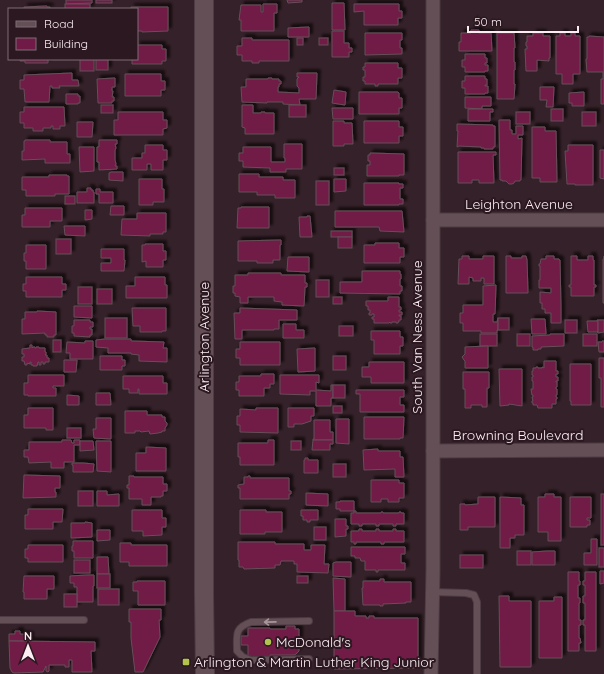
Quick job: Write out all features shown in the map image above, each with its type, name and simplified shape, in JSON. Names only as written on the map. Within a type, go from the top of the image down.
[{"type":"main road","name":"Arlington Avenue","points":[[204,0],[205,674]]},
{"type":"street","name":"South Van Ness Avenue","points":[[431,674],[433,451],[433,0]]},
{"type":"street","name":"Leighton Avenue","points":[[433,220],[604,220]]},
{"type":"street","name":"Browning Boulevard","points":[[433,451],[604,450]]},
{"type":"lane","points":[[432,592],[466,593],[474,596],[476,602],[477,674]]},
{"type":"lane","points":[[0,620],[84,620]]},
{"type":"lane","points":[[309,621],[251,622],[242,625],[237,633],[237,651],[243,657],[251,660],[309,659]]},
{"type":"building","points":[[66,0],[92,0],[92,3],[66,4]]},
{"type":"building","points":[[96,0],[112,0],[112,3],[96,3]]},
{"type":"building","points":[[287,0],[302,0],[302,2],[288,3]]},
{"type":"building","points":[[332,3],[344,3],[345,30],[332,30]]},
{"type":"building","points":[[65,4],[90,4],[90,8],[65,8]]},
{"type":"building","points":[[263,4],[277,4],[277,13],[274,13],[274,31],[241,31],[241,20],[239,20],[241,5],[261,5],[261,12],[263,12]]},
{"type":"building","points":[[354,4],[399,4],[399,11],[402,11],[402,18],[398,18],[398,25],[364,25],[364,11],[354,12]]},
{"type":"building","points":[[47,6],[50,8],[24,8]]},
{"type":"building","points":[[168,7],[168,31],[138,31],[138,8],[131,8]]},
{"type":"building","points":[[309,27],[309,37],[288,37],[288,28]]},
{"type":"building","points":[[471,30],[479,30],[479,33],[491,33],[492,51],[459,51],[461,33],[471,33]]},
{"type":"building","points":[[332,31],[344,31],[344,43],[349,43],[349,48],[352,48],[352,52],[349,52],[349,57],[332,57]]},
{"type":"building","points":[[365,33],[402,33],[400,48],[402,48],[402,54],[365,55]]},
{"type":"building","points":[[497,33],[514,33],[514,99],[497,99]]},
{"type":"building","points":[[533,33],[543,33],[543,36],[550,36],[550,58],[549,61],[537,60],[537,71],[526,71],[525,49],[527,49],[527,36],[533,36]]},
{"type":"building","points":[[560,33],[565,33],[565,36],[571,36],[571,33],[575,33],[575,36],[580,36],[580,74],[573,74],[573,84],[562,84],[562,74],[556,74],[556,36],[560,36]]},
{"type":"building","points":[[587,37],[604,37],[604,104],[601,104],[601,79],[603,79],[603,72],[587,72]]},
{"type":"building","points":[[242,38],[252,38],[252,40],[289,40],[289,61],[259,61],[259,63],[252,63],[252,61],[242,61],[242,55],[237,55],[237,46],[242,46]]},
{"type":"building","points":[[297,38],[303,38],[303,45],[297,45]]},
{"type":"building","points":[[319,38],[328,38],[328,45],[319,45]]},
{"type":"building","points":[[138,45],[162,45],[162,49],[166,49],[166,61],[162,61],[162,64],[132,64],[132,60],[138,60]]},
{"type":"building","points":[[465,54],[485,54],[487,63],[485,63],[485,65],[488,65],[488,71],[465,72],[465,67],[462,67],[462,60],[465,60]]},
{"type":"building","points":[[48,60],[48,63],[25,63],[25,61],[20,61]]},
{"type":"building","points":[[80,60],[94,60],[94,71],[80,71]]},
{"type":"building","points":[[96,60],[108,60],[108,70],[96,70]]},
{"type":"building","points":[[365,63],[398,63],[398,68],[402,68],[402,78],[398,78],[398,84],[378,84],[378,86],[375,86],[375,84],[365,84],[363,77],[365,77],[365,70],[363,70],[363,67],[365,67]]},
{"type":"building","points":[[72,73],[72,80],[78,80],[79,86],[59,86],[60,88],[52,88],[52,86],[50,86],[49,102],[25,102],[24,89],[20,89],[20,80],[24,80],[24,75]]},
{"type":"building","points":[[297,73],[317,73],[316,99],[299,99],[300,105],[283,104],[283,102],[242,102],[241,87],[246,87],[246,79],[279,79],[281,84],[279,84],[278,92],[299,93],[297,79],[299,77],[297,77]]},
{"type":"building","points":[[125,74],[161,74],[161,81],[165,81],[165,90],[161,90],[161,96],[125,96]]},
{"type":"building","points":[[465,76],[485,76],[485,79],[487,79],[487,85],[485,86],[488,86],[488,93],[465,94],[465,88],[462,88],[462,81],[465,81]]},
{"type":"building","points":[[115,78],[115,87],[112,87],[112,97],[114,97],[114,101],[112,101],[112,103],[98,103],[97,79]]},
{"type":"building","points":[[540,87],[554,87],[553,107],[546,107],[547,100],[540,100]]},
{"type":"building","points":[[334,90],[346,92],[345,105],[332,103]]},
{"type":"building","points":[[359,92],[398,92],[399,98],[402,98],[402,108],[399,108],[399,114],[359,114]]},
{"type":"building","points":[[584,92],[584,106],[572,106],[572,103],[569,103],[569,93]]},
{"type":"building","points":[[66,94],[78,94],[78,96],[80,96],[80,103],[66,104]]},
{"type":"building","points":[[465,97],[491,97],[491,106],[482,106],[482,109],[465,108]]},
{"type":"building","points":[[101,105],[113,105],[113,113],[101,113]]},
{"type":"building","points":[[242,105],[253,105],[253,113],[274,113],[274,134],[245,134],[245,128],[242,127]]},
{"type":"building","points":[[289,105],[306,105],[306,117],[289,117]]},
{"type":"building","points":[[24,107],[64,107],[65,126],[60,126],[60,129],[53,129],[53,126],[51,126],[51,128],[43,128],[43,131],[33,131],[33,128],[24,128],[24,123],[20,123],[20,112],[24,112]]},
{"type":"building","points":[[332,108],[353,108],[353,119],[333,119]]},
{"type":"building","points":[[468,109],[493,109],[493,112],[490,112],[490,121],[468,121]]},
{"type":"building","points":[[551,109],[563,109],[563,121],[551,121]]},
{"type":"building","points":[[118,112],[163,112],[163,120],[167,120],[167,128],[163,129],[163,135],[114,135],[114,120],[118,120]]},
{"type":"building","points":[[516,112],[530,112],[530,124],[516,124]]},
{"type":"building","points":[[582,112],[596,112],[596,126],[582,126]]},
{"type":"building","points":[[499,120],[510,120],[510,130],[512,130],[512,134],[516,134],[516,126],[523,126],[523,135],[518,135],[518,139],[522,138],[521,180],[515,181],[512,184],[500,180]]},
{"type":"building","points":[[333,121],[352,123],[353,144],[333,146]]},
{"type":"building","points":[[364,121],[399,121],[399,127],[403,127],[403,136],[399,136],[399,143],[364,143]]},
{"type":"building","points":[[77,122],[93,122],[92,137],[77,137]]},
{"type":"building","points":[[457,124],[495,126],[495,147],[493,147],[493,149],[484,149],[481,147],[457,147]]},
{"type":"building","points":[[532,127],[545,127],[545,131],[556,131],[557,182],[540,182],[540,178],[532,178]]},
{"type":"building","points":[[25,140],[67,142],[67,154],[70,154],[70,163],[45,163],[45,159],[22,160],[22,151],[24,151]]},
{"type":"building","points":[[99,140],[117,140],[117,144],[115,144],[115,166],[117,166],[117,169],[99,170],[99,162],[97,162],[97,147],[99,147]]},
{"type":"building","points":[[284,144],[302,144],[302,169],[286,169],[286,172],[270,172],[270,168],[243,167],[243,161],[239,161],[239,153],[243,153],[243,147],[271,147],[271,162],[285,162]]},
{"type":"building","points":[[145,145],[163,145],[163,150],[167,150],[167,160],[163,160],[163,170],[151,170],[151,164],[147,164],[147,170],[132,170],[132,158],[142,158],[142,153],[145,153]]},
{"type":"building","points":[[568,145],[593,145],[593,185],[567,184],[565,151],[568,151]]},
{"type":"building","points":[[79,147],[94,147],[94,171],[80,172]]},
{"type":"building","points":[[600,150],[604,150],[604,179],[600,178]]},
{"type":"building","points":[[458,152],[496,152],[496,155],[493,155],[494,183],[479,183],[479,180],[472,180],[472,183],[458,183]]},
{"type":"building","points":[[370,153],[404,154],[404,175],[367,176],[367,165],[370,165],[368,155],[370,155]]},
{"type":"building","points":[[334,168],[344,168],[344,175],[334,175]]},
{"type":"building","points":[[123,172],[123,181],[109,180],[109,173]]},
{"type":"building","points":[[239,174],[259,174],[259,177],[283,177],[283,180],[295,180],[295,198],[275,198],[275,195],[257,195],[257,192],[239,192]]},
{"type":"building","points":[[49,175],[69,176],[69,194],[55,194],[55,196],[26,196],[26,190],[22,190],[22,177],[49,177]]},
{"type":"building","points":[[139,179],[162,179],[164,202],[153,202],[153,205],[139,205]]},
{"type":"building","points":[[334,179],[346,179],[346,191],[334,192]]},
{"type":"building","points":[[316,181],[329,181],[329,205],[316,205]]},
{"type":"building","points":[[364,183],[403,184],[403,188],[400,188],[400,199],[403,199],[403,204],[364,205]]},
{"type":"building","points":[[87,188],[91,188],[94,192],[94,203],[77,203],[77,192],[87,192]]},
{"type":"building","points":[[96,189],[100,189],[100,192],[113,192],[113,203],[99,203],[99,194],[96,194]]},
{"type":"building","points":[[65,196],[75,196],[75,204],[65,204]]},
{"type":"building","points":[[111,206],[124,206],[124,215],[110,215]]},
{"type":"building","points":[[269,207],[269,228],[237,228],[238,208]]},
{"type":"building","points":[[25,208],[62,208],[62,221],[50,221],[50,227],[22,227],[22,215],[25,215]]},
{"type":"building","points":[[85,210],[92,210],[92,219],[85,220]]},
{"type":"building","points":[[335,211],[402,211],[404,232],[380,231],[379,227],[335,227]]},
{"type":"building","points":[[137,213],[166,213],[166,232],[163,232],[163,234],[150,234],[150,236],[121,235],[122,219],[137,219]]},
{"type":"building","points":[[310,216],[312,237],[300,237],[299,217]]},
{"type":"building","points":[[64,226],[85,226],[85,236],[65,235]]},
{"type":"building","points":[[331,231],[352,231],[352,237],[331,237]]},
{"type":"building","points":[[338,237],[352,237],[352,248],[338,248]]},
{"type":"building","points":[[56,239],[71,239],[71,254],[56,254]]},
{"type":"building","points":[[281,240],[280,260],[273,260],[273,263],[238,261],[238,241]]},
{"type":"building","points":[[375,243],[399,243],[399,248],[404,248],[404,257],[400,257],[400,263],[364,263],[364,245],[375,245]]},
{"type":"building","points":[[163,244],[163,251],[166,251],[166,260],[163,260],[163,267],[146,267],[146,261],[142,262],[142,245]]},
{"type":"building","points":[[26,245],[46,245],[46,269],[26,269],[24,253],[26,253]]},
{"type":"building","points":[[101,249],[124,249],[124,271],[101,271],[101,263],[111,263],[111,258],[101,258]]},
{"type":"building","points":[[462,256],[469,256],[469,259],[483,259],[483,256],[494,256],[494,284],[484,284],[484,278],[481,278],[481,281],[473,281],[473,278],[469,277],[469,284],[458,284],[459,259],[462,259]]},
{"type":"building","points":[[506,256],[511,256],[511,258],[522,258],[522,256],[526,256],[528,293],[506,293]]},
{"type":"building","points":[[546,256],[554,256],[554,259],[560,260],[561,323],[551,323],[551,313],[545,313],[545,309],[542,309],[542,303],[540,303],[540,292],[551,293],[551,288],[539,288],[539,264],[541,259],[546,259]]},
{"type":"building","points":[[571,256],[577,256],[577,260],[588,260],[588,256],[593,256],[594,285],[596,285],[596,287],[594,287],[594,296],[571,296],[571,287],[569,287],[569,285],[571,285]]},
{"type":"building","points":[[288,257],[309,257],[309,272],[287,271]]},
{"type":"building","points":[[603,259],[604,303],[603,303]]},
{"type":"building","points":[[362,271],[400,271],[400,286],[402,286],[402,291],[400,291],[400,294],[340,293],[340,282],[362,282]]},
{"type":"building","points":[[248,273],[305,275],[305,283],[307,283],[307,287],[305,287],[304,306],[282,305],[282,302],[274,301],[274,297],[248,297],[248,303],[240,303],[240,297],[235,296],[235,293],[233,293],[233,286],[235,286],[235,275],[248,275]]},
{"type":"building","points":[[26,277],[62,277],[62,284],[66,284],[66,290],[62,290],[62,297],[26,297],[26,291],[23,291],[23,284],[26,284]]},
{"type":"building","points":[[135,277],[165,277],[165,285],[167,285],[167,298],[126,298],[126,286],[135,286]]},
{"type":"building","points":[[316,280],[329,280],[329,297],[316,297]]},
{"type":"building","points":[[496,285],[495,314],[493,314],[493,322],[497,322],[498,318],[497,333],[463,331],[463,323],[460,323],[460,313],[463,313],[463,305],[483,305],[483,286]]},
{"type":"building","points":[[78,287],[92,287],[92,304],[78,304]]},
{"type":"building","points":[[97,289],[112,289],[112,304],[97,304]]},
{"type":"building","points":[[333,297],[342,297],[342,304],[333,304]]},
{"type":"building","points":[[388,297],[399,297],[399,307],[401,307],[401,310],[399,310],[399,312],[402,312],[402,315],[399,315],[401,316],[401,320],[399,320],[398,323],[374,323],[374,319],[372,319],[372,317],[374,317],[374,314],[369,315],[370,310],[368,310],[368,306],[366,306],[366,301],[388,301]]},
{"type":"building","points":[[74,306],[92,306],[92,318],[74,317]]},
{"type":"building","points":[[132,308],[166,308],[166,331],[140,332],[140,326],[133,326]]},
{"type":"building","points":[[240,308],[297,310],[297,320],[279,320],[279,329],[274,330],[242,330],[242,339],[235,339],[234,313],[240,313]]},
{"type":"building","points":[[25,312],[56,312],[56,335],[54,335],[54,337],[47,337],[45,333],[22,334],[22,319],[25,319]]},
{"type":"building","points":[[105,318],[127,318],[127,338],[105,338]]},
{"type":"building","points":[[498,318],[509,318],[509,330],[498,330]]},
{"type":"building","points":[[531,319],[545,319],[546,334],[532,334]]},
{"type":"building","points":[[74,320],[90,320],[90,322],[93,322],[93,327],[90,327],[90,329],[92,329],[92,335],[90,335],[90,337],[74,336],[74,333],[72,333],[72,326],[74,326]]},
{"type":"building","points":[[565,320],[577,320],[577,333],[565,333]]},
{"type":"building","points":[[597,320],[598,332],[588,332],[587,321]]},
{"type":"building","points":[[598,320],[604,320],[604,332],[598,333]]},
{"type":"building","points":[[283,324],[296,324],[296,330],[304,330],[304,338],[283,338]]},
{"type":"building","points":[[339,326],[353,326],[353,336],[339,336]]},
{"type":"building","points":[[371,331],[400,331],[400,337],[403,337],[403,346],[400,346],[400,354],[374,354],[374,340],[371,340]]},
{"type":"building","points":[[480,334],[497,334],[497,346],[480,346]]},
{"type":"building","points":[[517,334],[530,334],[530,346],[517,346]]},
{"type":"building","points":[[564,334],[564,346],[541,347],[541,349],[533,350],[532,336]]},
{"type":"building","points":[[583,334],[597,334],[597,346],[583,346]]},
{"type":"building","points":[[131,339],[131,341],[164,342],[163,348],[167,348],[167,362],[139,361],[139,355],[131,353],[108,353],[108,348],[96,347],[96,340]]},
{"type":"building","points":[[53,340],[61,340],[61,352],[53,352]]},
{"type":"building","points":[[85,341],[93,341],[93,359],[70,359],[70,353],[66,353],[67,342],[85,343]]},
{"type":"building","points":[[604,341],[604,352],[599,352],[598,342]]},
{"type":"building","points":[[240,342],[280,342],[280,365],[240,365],[240,358],[236,358],[236,349],[240,349]]},
{"type":"building","points":[[30,345],[32,345],[32,348],[45,348],[45,355],[49,358],[49,362],[45,362],[45,364],[43,364],[43,362],[41,362],[41,365],[39,365],[38,362],[37,366],[31,365],[31,362],[30,364],[27,363],[27,365],[25,365],[24,361],[22,361],[24,354],[22,354],[22,349],[30,348]]},
{"type":"building","points":[[488,346],[488,368],[465,368],[465,361],[462,357],[465,354],[465,347]]},
{"type":"building","points":[[315,348],[315,371],[298,372],[297,349]]},
{"type":"building","points":[[100,356],[122,356],[122,360],[125,360],[125,366],[122,366],[122,370],[100,370]]},
{"type":"building","points":[[333,356],[346,356],[346,370],[333,370]]},
{"type":"building","points":[[599,358],[604,358],[604,407],[601,407]]},
{"type":"building","points":[[64,360],[77,360],[76,372],[64,372]]},
{"type":"building","points":[[544,361],[556,361],[556,371],[558,371],[558,374],[556,374],[556,377],[558,377],[558,381],[556,381],[557,399],[556,404],[552,404],[552,408],[538,408],[537,405],[533,405],[532,403],[532,371],[533,368],[536,367],[544,368]]},
{"type":"building","points":[[369,362],[404,362],[404,383],[371,383],[371,377],[362,377],[362,367],[369,367]]},
{"type":"building","points":[[570,364],[591,364],[591,405],[571,405]]},
{"type":"building","points":[[499,369],[522,369],[522,406],[509,404],[500,406]]},
{"type":"building","points":[[463,372],[489,372],[487,407],[482,407],[482,405],[471,405],[471,408],[465,408]]},
{"type":"building","points":[[261,374],[274,374],[274,384],[270,384],[270,388],[264,388],[264,396],[239,396],[239,390],[236,390],[236,382],[239,382],[239,376],[261,376]]},
{"type":"building","points":[[28,375],[64,375],[64,386],[53,386],[53,388],[56,388],[56,396],[24,395],[24,383],[28,383]]},
{"type":"building","points":[[280,375],[319,375],[319,383],[316,382],[316,390],[331,391],[331,385],[333,385],[333,398],[331,398],[331,406],[316,406],[316,391],[310,391],[310,395],[280,394]]},
{"type":"building","points":[[123,376],[163,376],[163,383],[167,383],[167,394],[139,394],[139,389],[138,393],[129,393],[129,389],[123,389]]},
{"type":"building","points":[[333,385],[345,385],[345,398],[333,398]]},
{"type":"building","points":[[356,390],[404,390],[404,397],[400,397],[400,405],[404,405],[404,412],[360,412],[360,394],[356,394]]},
{"type":"building","points":[[96,393],[110,393],[111,405],[96,405]]},
{"type":"building","points":[[67,395],[79,396],[79,405],[67,405]]},
{"type":"building","points":[[333,406],[342,406],[342,413],[333,413]]},
{"type":"building","points":[[28,408],[53,408],[53,430],[46,430],[46,428],[24,428],[24,415],[28,415]]},
{"type":"building","points":[[256,408],[278,408],[278,433],[240,432],[240,425],[237,425],[237,416],[240,416],[240,409],[256,410]]},
{"type":"building","points":[[288,408],[314,408],[314,416],[311,416],[311,421],[302,424],[294,424],[294,427],[288,427]]},
{"type":"building","points":[[125,411],[147,411],[147,415],[162,415],[162,417],[165,417],[165,421],[167,423],[165,431],[150,434],[149,431],[125,433]]},
{"type":"building","points":[[364,417],[404,417],[403,438],[364,439]]},
{"type":"building","points":[[96,418],[111,418],[111,439],[94,438],[93,429],[96,429]]},
{"type":"building","points":[[336,419],[349,419],[349,444],[336,443]]},
{"type":"building","points":[[314,420],[330,420],[330,432],[333,432],[333,440],[313,440]]},
{"type":"building","points":[[67,428],[81,428],[81,438],[67,438]]},
{"type":"building","points":[[62,440],[71,440],[72,443],[74,443],[74,440],[80,440],[80,445],[74,445],[74,462],[64,462],[64,468],[51,468],[51,462],[29,463],[28,457],[24,457],[24,450],[29,450],[29,442],[62,442]]},
{"type":"building","points":[[268,440],[274,440],[274,465],[240,465],[240,457],[238,457],[238,443],[268,443]]},
{"type":"building","points":[[313,440],[333,440],[333,444],[330,444],[330,450],[312,450]]},
{"type":"building","points":[[80,441],[93,441],[94,450],[80,451]]},
{"type":"building","points":[[96,441],[111,441],[111,472],[97,471]]},
{"type":"building","points":[[291,441],[301,441],[301,450],[291,450]]},
{"type":"building","points":[[146,447],[166,448],[166,471],[136,471],[136,453],[146,453]]},
{"type":"building","points":[[378,449],[378,451],[400,451],[400,457],[403,457],[404,477],[395,477],[395,469],[364,470],[363,450]]},
{"type":"building","points":[[305,458],[308,458],[308,460],[318,460],[318,473],[304,473]]},
{"type":"building","points":[[72,463],[94,464],[93,472],[73,472]]},
{"type":"building","points":[[333,464],[346,464],[346,477],[333,477]]},
{"type":"building","points":[[24,475],[60,476],[60,488],[55,488],[56,497],[23,498]]},
{"type":"building","points":[[129,476],[163,477],[163,484],[167,484],[167,491],[163,491],[163,496],[161,497],[151,497],[151,505],[142,505],[142,499],[129,499],[129,488],[127,488],[127,485],[129,485]]},
{"type":"building","points":[[250,476],[250,478],[289,478],[289,491],[291,491],[291,494],[289,494],[289,499],[240,499],[240,488],[238,488],[238,485],[244,484],[244,477]]},
{"type":"building","points":[[371,480],[399,480],[399,483],[404,483],[404,498],[399,498],[399,502],[388,502],[388,499],[381,499],[381,502],[371,502]]},
{"type":"building","points":[[78,491],[93,491],[93,506],[78,506]]},
{"type":"building","points":[[97,491],[107,491],[107,495],[119,494],[119,506],[97,506]]},
{"type":"building","points":[[306,493],[328,494],[328,506],[306,505]]},
{"type":"building","points":[[545,494],[554,494],[554,497],[561,497],[561,541],[548,541],[548,532],[538,532],[538,497],[545,497]]},
{"type":"building","points":[[601,494],[604,494],[604,545],[601,545]]},
{"type":"building","points":[[478,497],[495,497],[495,527],[468,527],[468,530],[460,530],[460,504],[478,504]]},
{"type":"building","points":[[500,497],[521,498],[521,505],[524,505],[524,535],[515,535],[515,538],[510,538],[510,548],[500,548]]},
{"type":"building","points":[[570,497],[591,497],[591,518],[587,518],[587,520],[590,520],[590,525],[587,525],[587,527],[570,527]]},
{"type":"building","points":[[354,501],[354,511],[340,511],[340,509],[336,509],[336,502]]},
{"type":"building","points":[[28,509],[63,509],[62,522],[53,522],[53,529],[25,529],[25,515],[28,515]]},
{"type":"building","points":[[132,510],[162,510],[162,518],[166,518],[166,527],[162,527],[162,535],[143,536],[143,531],[132,531]]},
{"type":"building","points":[[240,510],[266,510],[266,512],[282,512],[282,532],[240,534]]},
{"type":"building","points":[[301,510],[318,510],[318,520],[310,520],[310,522],[307,522],[307,520],[303,520]]},
{"type":"building","points":[[354,511],[356,511],[356,513],[401,512],[404,513],[404,524],[396,524],[396,526],[393,526],[393,524],[379,524],[379,526],[376,526],[376,524],[362,524],[362,526],[359,526],[359,524],[351,524],[351,513],[354,513]]},
{"type":"building","points":[[335,519],[346,519],[346,526],[348,526],[348,529],[346,529],[346,536],[335,537]]},
{"type":"building","points":[[71,523],[92,523],[92,537],[71,538]]},
{"type":"building","points":[[314,527],[326,527],[326,540],[314,540]]},
{"type":"building","points":[[359,529],[362,529],[362,531],[376,531],[376,529],[379,529],[379,531],[393,531],[393,529],[396,529],[396,531],[404,531],[404,542],[384,542],[384,544],[381,544],[381,542],[356,542],[356,544],[354,544],[354,542],[351,542],[351,531],[359,531]]},
{"type":"building","points":[[97,530],[110,530],[110,540],[97,541]]},
{"type":"building","points":[[591,539],[597,539],[597,565],[584,565],[584,553],[591,553]]},
{"type":"building","points":[[73,541],[93,541],[93,558],[74,558],[74,551],[72,551]]},
{"type":"building","points":[[238,542],[304,544],[304,550],[311,550],[311,545],[325,545],[324,564],[329,564],[328,573],[297,572],[297,564],[294,564],[294,561],[281,561],[280,565],[275,565],[275,568],[244,569],[243,567],[239,567]]},
{"type":"building","points":[[120,543],[131,543],[131,545],[167,545],[167,566],[129,566],[129,562],[120,562]]},
{"type":"building","points":[[28,545],[63,545],[63,562],[28,562],[28,558],[25,558],[25,549],[28,549]]},
{"type":"building","points":[[351,547],[405,547],[405,554],[401,554],[401,563],[405,563],[405,570],[378,570],[378,572],[376,572],[376,570],[365,570],[365,561],[361,561],[360,558],[355,558],[355,556],[351,556]]},
{"type":"building","points":[[599,548],[604,548],[604,567],[599,567]]},
{"type":"building","points":[[517,551],[531,551],[531,565],[517,565]]},
{"type":"building","points":[[555,551],[555,565],[532,565],[532,552]]},
{"type":"building","points":[[460,555],[483,555],[483,568],[460,568]]},
{"type":"building","points":[[97,557],[108,557],[109,574],[97,574]]},
{"type":"building","points":[[74,560],[90,560],[90,573],[74,573]]},
{"type":"building","points":[[351,562],[351,577],[333,576],[333,563]]},
{"type":"building","points":[[600,571],[604,571],[604,583],[600,584]]},
{"type":"building","points":[[568,572],[579,572],[580,585],[578,585],[578,598],[580,598],[579,620],[581,620],[581,625],[579,625],[579,638],[581,643],[579,643],[579,651],[568,651]]},
{"type":"building","points":[[585,572],[596,572],[596,651],[585,651],[585,625],[583,625],[583,620],[585,620],[585,603],[583,603],[583,596],[585,596],[585,585],[583,585],[583,581],[585,581]]},
{"type":"building","points":[[97,574],[110,574],[110,588],[97,588]]},
{"type":"building","points":[[94,575],[93,602],[77,602],[77,587],[74,587],[74,583],[70,583],[70,576]]},
{"type":"building","points":[[24,576],[54,576],[54,589],[47,589],[47,599],[24,599]]},
{"type":"building","points":[[297,576],[308,576],[308,583],[297,583]]},
{"type":"building","points":[[333,578],[345,579],[345,611],[334,611]]},
{"type":"building","points":[[380,579],[384,579],[384,582],[411,582],[411,602],[383,604],[383,606],[363,605],[363,581],[380,581]]},
{"type":"building","points":[[165,581],[165,605],[138,605],[138,591],[133,591],[133,582]]},
{"type":"building","points":[[98,589],[119,589],[119,605],[98,605]]},
{"type":"building","points":[[64,594],[77,594],[77,607],[64,607]]},
{"type":"building","points":[[499,596],[509,596],[509,601],[531,601],[531,667],[500,667]]},
{"type":"building","points":[[554,597],[562,597],[562,658],[539,658],[539,601],[554,601]]},
{"type":"building","points":[[129,609],[161,609],[161,620],[159,620],[160,637],[143,672],[135,672],[131,638],[131,622],[129,622]]},
{"type":"building","points":[[334,611],[355,611],[355,616],[366,616],[366,618],[369,618],[369,616],[374,616],[374,618],[418,618],[418,668],[334,669]]},
{"type":"building","points":[[286,626],[295,626],[295,629],[299,629],[299,651],[296,654],[270,655],[270,657],[248,657],[248,645],[241,645],[241,636],[248,636],[248,628],[286,629]]},
{"type":"building","points":[[15,631],[20,631],[20,634],[30,635],[30,641],[9,641],[9,634],[15,634]]},
{"type":"building","points":[[9,641],[95,642],[95,651],[91,651],[92,672],[72,672],[72,660],[69,660],[69,667],[65,667],[65,665],[49,665],[48,672],[46,671],[46,666],[43,672],[14,673],[10,668]]},
{"type":"place","name":"McDonald's","points":[[268,642]]},
{"type":"place","name":"Arlington & Martin Luther King Junior","points":[[186,662]]}]
